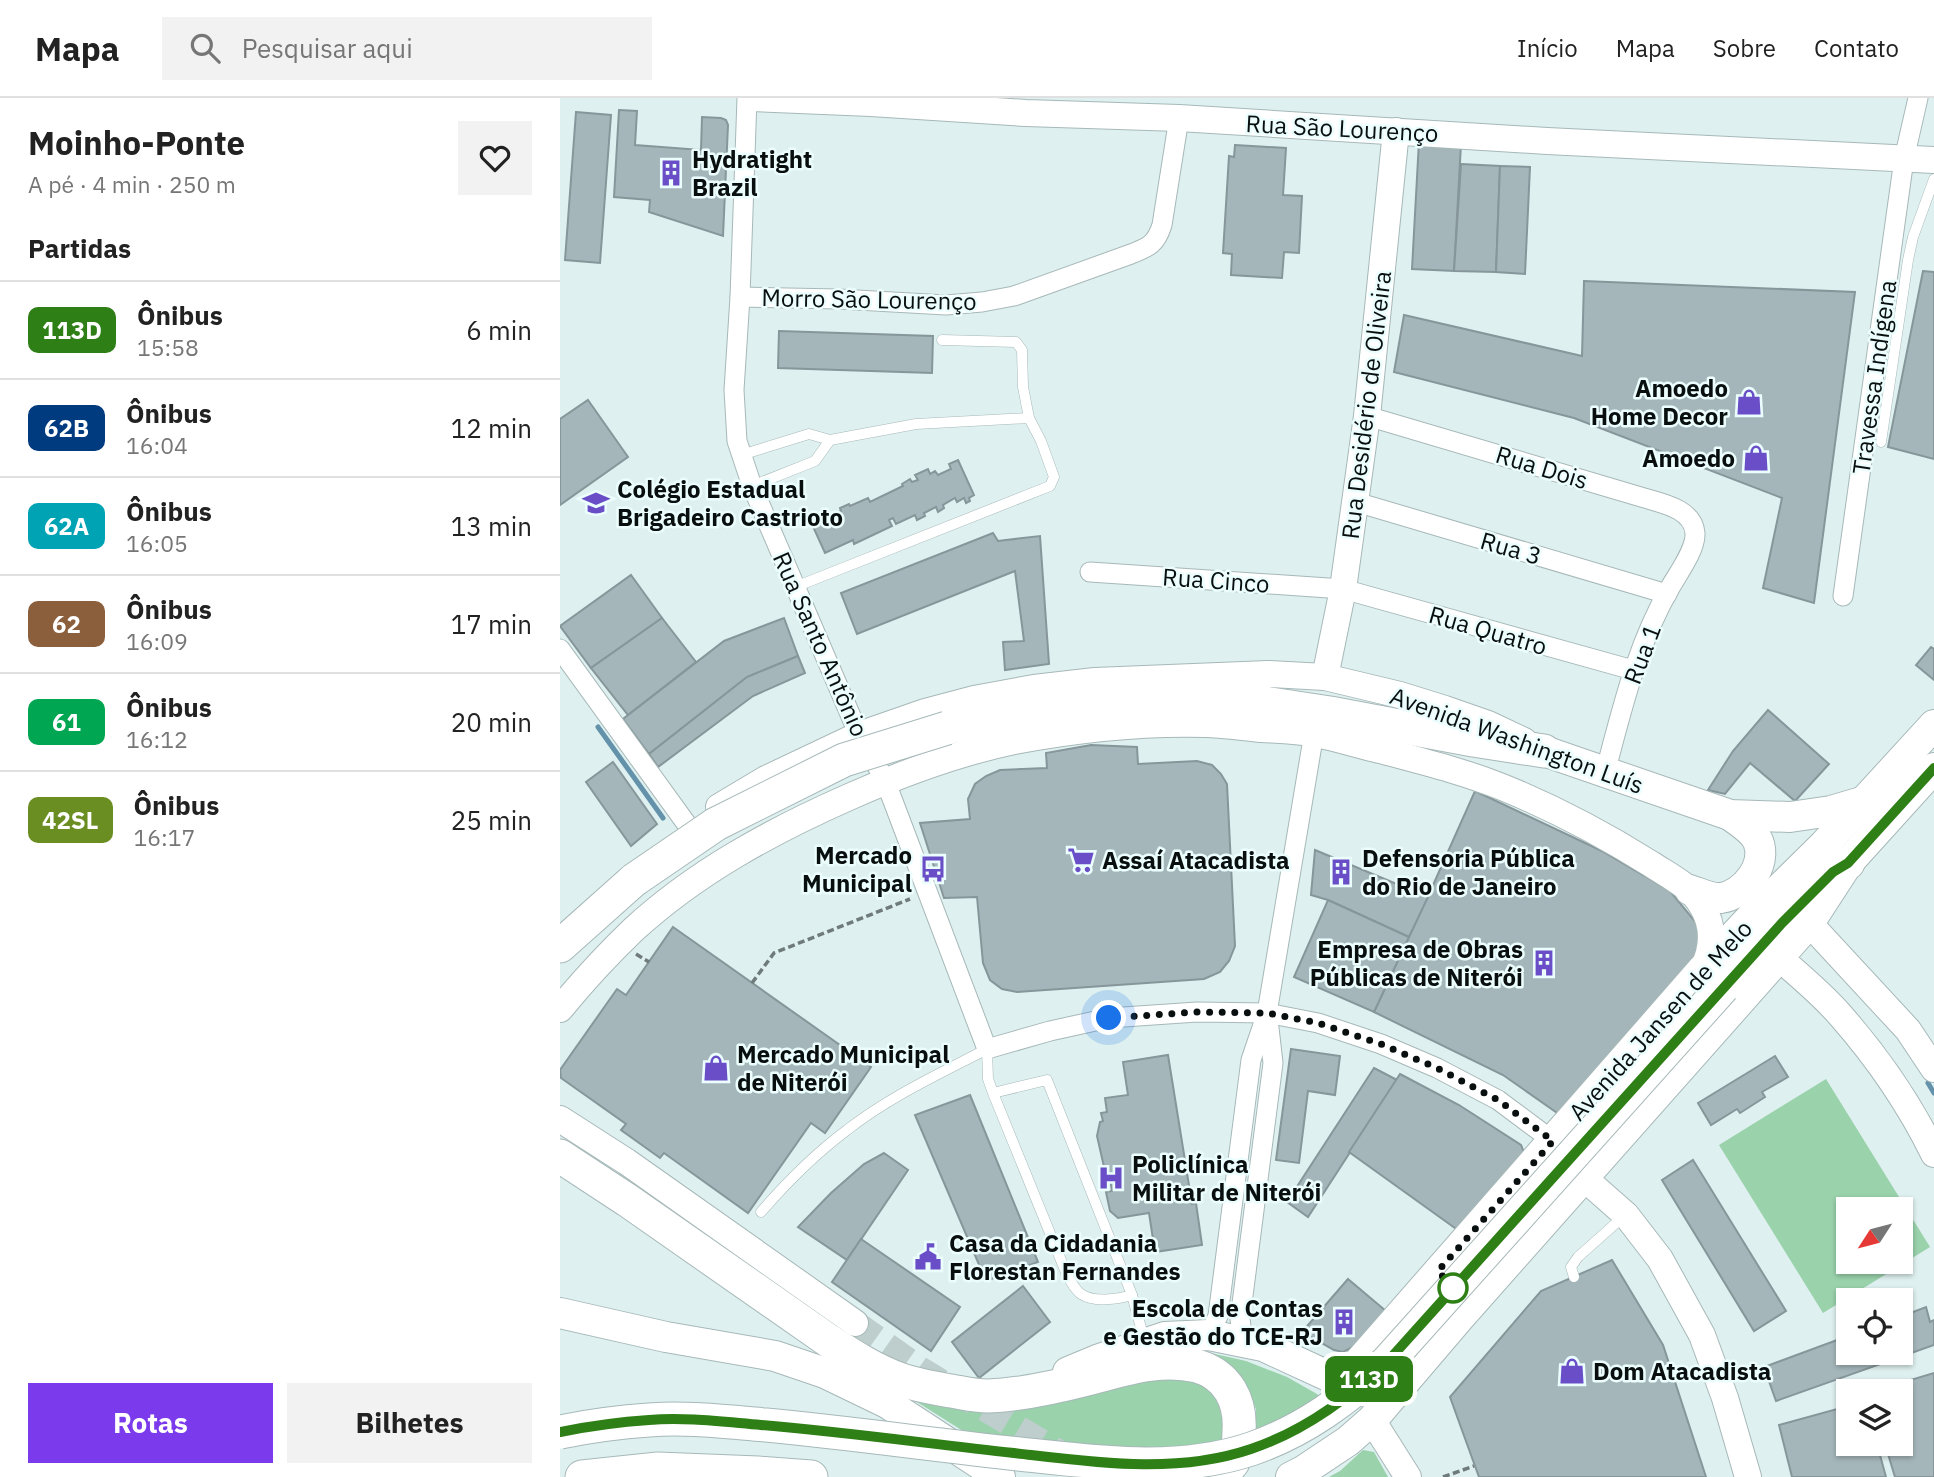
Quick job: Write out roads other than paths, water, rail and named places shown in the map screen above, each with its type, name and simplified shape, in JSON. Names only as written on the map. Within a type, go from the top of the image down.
[{"type":"highway","points":[[560,946],[634,880],[716,824],[844,761],[947,728],[1016,712],[1091,704],[1224,701],[1330,712],[1544,751]]},
{"type":"highway","points":[[560,1432],[652,1419],[697,1420],[1060,1458],[1160,1465],[1204,1460],[1250,1450],[1285,1436],[1322,1415],[1359,1388],[1388,1361],[1713,978],[1782,923],[1833,872],[1848,863]]},
{"type":"highway","points":[[560,1157],[627,1200],[829,1341],[862,1362],[900,1379],[932,1388],[986,1396],[1050,1388],[1134,1366],[1170,1363],[1198,1367],[1216,1375],[1228,1387],[1238,1405],[1239,1446],[1233,1463],[1211,1477]]},
{"type":"highway","points":[[582,1477],[658,1469],[811,1477]]},
{"type":"main road","name":"Avenida Jansen de Melo","points":[[1243,1340],[1334,1377],[1345,1374],[1362,1360],[1553,1141],[1713,978],[1759,909],[1824,845],[1934,725]]},
{"type":"main road","name":"Avenida Washington Luís","points":[[1544,751],[1730,815],[1790,817],[1831,811],[1865,800]]},
{"type":"main road","name":"Avenida Jansen de Melo","points":[[1291,1477],[1348,1441],[1372,1420],[1809,923],[1848,863],[1934,768]]},
{"type":"main road","points":[[1690,890],[1711,897],[1734,895],[1746,886],[1753,875],[1758,865],[1758,841],[1730,815]]},
{"type":"main road","points":[[1424,1287],[1420,1303],[1426,1316],[1434,1320],[1459,1318]]},
{"type":"main road","points":[[560,1313],[666,1337],[775,1356],[825,1373],[887,1403],[1000,1477]]},
{"type":"main road","points":[[560,1330],[666,1337]]},
{"type":"main road","points":[[1021,1392],[1097,1360],[1164,1337],[1209,1335],[1243,1340]]},
{"type":"street","name":"Rua São Lourenço","points":[[749,98],[1026,113],[1179,118],[1934,160]]},
{"type":"street","name":"Rua Santo Antônio","points":[[749,98],[734,390],[741,455],[859,735],[885,780],[987,1049]]},
{"type":"street","name":"Travessa Indígena","points":[[1843,596],[1904,159],[1918,98]]},
{"type":"street","name":"Morro São Lourenço","points":[[740,297],[946,305],[982,302],[1014,296],[1131,254],[1148,247],[1158,238],[1179,118]]},
{"type":"street","name":"Rua Desidério de Oliveira","points":[[1325,677],[1343,589],[1356,502],[1396,131]]},
{"type":"street","name":"Rua Dois","points":[[1367,416],[1676,509],[1691,519],[1695,532],[1694,542]]},
{"type":"street","name":"Rua 3","points":[[1356,502],[1667,594]]},
{"type":"street","name":"Rua 1","points":[[1605,773],[1633,670],[1694,542]]},
{"type":"street","name":"Rua Cinco","points":[[1090,572],[1343,589]]},
{"type":"street","name":"Rua Quatro","points":[[1343,589],[1633,670]]},
{"type":"street","points":[[560,649],[688,826]]},
{"type":"street","name":"Avenida Washington Luís","points":[[560,928],[604,885],[645,853],[766,779],[859,735],[925,712],[974,699],[1034,688],[1096,681],[1191,676],[1268,674],[1325,677],[1445,709],[1488,724],[1544,751]]},
{"type":"street","name":"Avenida Washington Luís","points":[[560,1009],[633,930],[665,904],[702,876],[768,836],[813,813],[885,780],[939,760],[1001,745],[1093,729],[1157,724],[1209,724],[1314,733],[1434,764],[1499,786],[1551,808],[1627,849],[1690,890],[1702,905],[1713,934],[1710,955],[1713,978]]},
{"type":"street","points":[[1209,1335],[1218,1316],[1251,1060],[1267,1013],[1314,733]]},
{"type":"street","points":[[1809,923],[1908,1030],[1934,1069]]},
{"type":"street","points":[[1779,957],[1849,1026],[1881,1067],[1934,1154]]},
{"type":"street","points":[[987,1049],[1109,1018],[1197,1012],[1267,1013],[1318,1023],[1381,1044],[1437,1068],[1498,1100],[1553,1141]]},
{"type":"street","points":[[1243,1340],[1240,1319],[1273,1063],[1267,1013]]},
{"type":"street","points":[[560,1119],[627,1162],[855,1323]]},
{"type":"street","points":[[1584,1178],[1626,1215],[1660,1259],[1702,1335],[1725,1398],[1748,1477]]},
{"type":"street","points":[[1372,1420],[1408,1477]]},
{"type":"lane","points":[[1881,442],[1911,248],[1934,179]]},
{"type":"lane","points":[[795,587],[1050,486],[1054,477],[1029,418],[1023,387],[1022,350],[1016,342],[942,340]]},
{"type":"lane","points":[[741,455],[809,434],[830,440],[916,424],[1029,418]]},
{"type":"lane","points":[[752,486],[815,461],[830,440]]},
{"type":"lane","points":[[761,1212],[785,1184],[848,1129],[901,1094],[987,1049],[988,1079],[993,1093],[1075,1289],[1091,1298],[1108,1299],[1132,1295]]},
{"type":"lane","points":[[993,1093],[1047,1080],[1132,1295],[1144,1343]]},
{"type":"lane","points":[[1574,1277],[1572,1267],[1578,1257],[1626,1215]]},
{"type":"waterway","points":[[598,727],[663,818]]},
{"type":"waterway","points":[[1928,1083],[1934,1093]]},
{"type":"tunnel","points":[[855,1323],[921,1370],[1065,1459]]},
{"type":"place","name":"Hydratight Brazil","points":[[671,173]]},
{"type":"place","name":"Amoedo Home Decor","points":[[1749,402]]},
{"type":"place","name":"Amoedo","points":[[1756,458]]},
{"type":"place","name":"Colégio Estadual Brigadeiro Castrioto","points":[[596,503]]},
{"type":"place","name":"Assaí Atacadista","points":[[1081,860]]},
{"type":"place","name":"Mercado Municipal","points":[[933,869]]},
{"type":"place","name":"Defensoria Pública do Rio de Janeiro","points":[[1341,872]]},
{"type":"place","name":"Empresa de Obras Públicas de Niterói","points":[[1544,963]]},
{"type":"place","name":"Mercado Municipal de Niterói","points":[[716,1068]]},
{"type":"place","name":"Policlínica Militar de Niterói","points":[[1111,1178]]},
{"type":"place","name":"Casa da Cidadania Florestan Fernandes","points":[[928,1257]]},
{"type":"place","name":"Escola de Contas e Gestão do TCE-RJ","points":[[1344,1322]]},
{"type":"place","name":"Dom Atacadista","points":[[1572,1371]]}]
